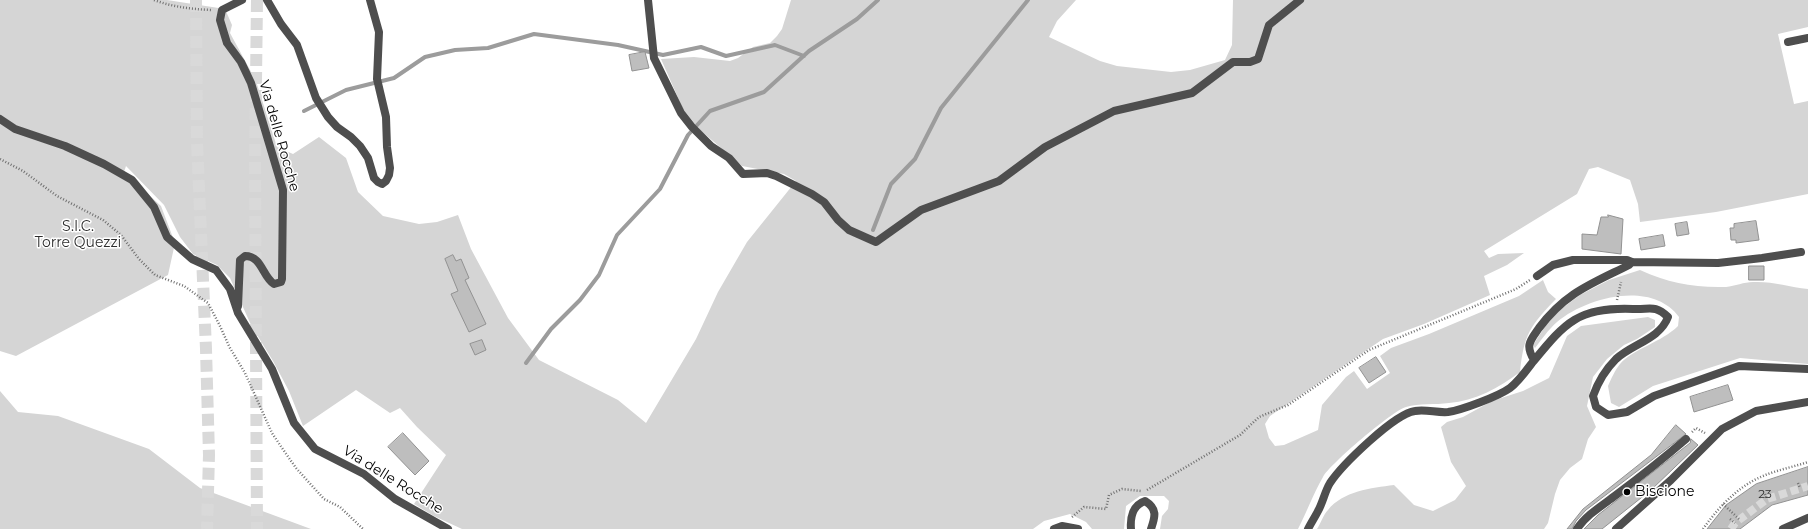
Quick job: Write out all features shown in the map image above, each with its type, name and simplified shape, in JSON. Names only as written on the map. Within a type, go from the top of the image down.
[{"type":"street","points":[[222,10],[242,0]]},
{"type":"street","points":[[267,0],[281,24],[297,44],[316,98],[328,117],[337,127],[351,137],[360,146],[368,158],[374,178],[382,184],[389,176],[390,168],[387,147],[386,117],[377,78],[379,32],[370,0]]},
{"type":"street","points":[[648,0],[654,58],[681,113],[692,127],[711,146],[729,158],[743,174],[767,173],[812,194],[824,202],[838,220],[849,230],[876,242],[921,210],[999,181],[1045,148],[1114,111],[1192,94],[1233,62],[1250,62],[1258,59],[1269,25],[1300,0]]},
{"type":"street","name":"Via delle Rocche","points":[[222,10],[220,20],[227,43],[241,62],[252,84],[283,190],[284,205],[282,279],[280,282],[274,284],[270,282],[260,264],[250,256],[245,256],[240,260],[238,313]]},
{"type":"street","points":[[1788,42],[1808,38]]},
{"type":"street","name":"Via delle Rocche","points":[[0,119],[15,129],[65,146],[104,164],[132,180],[154,207],[167,237],[192,258],[216,270],[230,290],[238,313],[272,369],[294,423],[315,449],[364,474],[395,499],[448,529]]},
{"type":"street","points":[[1534,360],[1529,352],[1528,346],[1532,338],[1556,308],[1578,290],[1630,263],[1718,262],[1762,258],[1800,252]]},
{"type":"street","points":[[1537,276],[1553,265],[1573,260],[1627,260],[1630,263]]},
{"type":"street","points":[[1308,529],[1318,511],[1330,483],[1356,454],[1398,417],[1414,411],[1449,412],[1474,405],[1510,388],[1550,341],[1566,325],[1580,315],[1615,308],[1636,309],[1653,307],[1661,310],[1668,317],[1665,325],[1655,335],[1617,359],[1605,371],[1593,396],[1596,407],[1608,415],[1628,412],[1654,396],[1739,366],[1808,369]]},
{"type":"street","points":[[1616,529],[1671,480],[1722,429],[1756,411],[1808,402]]},
{"type":"street","points":[[1577,529],[1595,511],[1649,470],[1686,439]]},
{"type":"street","points":[[1131,529],[1132,513],[1136,506],[1146,502],[1152,505],[1154,512],[1151,529]]},
{"type":"street","points":[[1783,529],[1808,518]]},
{"type":"street","points":[[1058,527],[1078,529]]},
{"type":"path","points":[[154,0],[169,5],[190,9],[222,10]]},
{"type":"path","points":[[0,159],[23,171],[57,196],[103,220],[121,235],[139,259],[156,275],[184,286],[208,303],[230,348],[245,373],[272,433],[282,448],[296,468],[324,499],[340,507],[363,529]]},
{"type":"path","points":[[1615,308],[1619,284],[1630,263]]},
{"type":"path","points":[[1058,527],[1084,507],[1106,509],[1109,495],[1122,489],[1146,491],[1240,435],[1259,417],[1288,405],[1369,350],[1516,290],[1537,276]]},
{"type":"path","points":[[1702,529],[1723,504],[1751,482],[1763,476],[1808,462]]},
{"type":"path","points":[[1798,483],[1800,488]]},
{"type":"path","points":[[1765,494],[1767,499]]},
{"type":"path","points":[[1723,504],[1739,519]]},
{"type":"path","points":[[1730,519],[1735,522]]},
{"type":"green space","name":"S.I.C. Torre Quezzi","points":[[0,0],[167,0],[225,9],[232,25],[230,33],[256,81],[277,147],[293,154],[319,137],[346,158],[358,192],[383,216],[419,224],[437,222],[458,215],[471,249],[508,318],[539,360],[618,400],[646,423],[696,339],[718,292],[747,242],[796,181],[784,174],[742,166],[699,129],[683,109],[661,59],[694,57],[730,61],[738,58],[753,47],[770,43],[777,36],[782,29],[791,0],[1076,0],[1057,21],[1049,37],[1100,61],[1117,66],[1171,72],[1190,70],[1225,60],[1232,45],[1233,0],[1808,0],[1808,27],[1778,34],[1794,104],[1808,101],[1808,194],[1716,212],[1640,222],[1638,204],[1630,180],[1598,167],[1589,169],[1577,194],[1484,251],[1489,258],[1498,254],[1524,253],[1507,265],[1484,276],[1490,295],[1424,324],[1383,339],[1270,416],[1265,424],[1269,438],[1275,446],[1284,445],[1318,430],[1322,405],[1346,377],[1354,371],[1367,389],[1390,373],[1380,356],[1391,348],[1429,334],[1519,296],[1543,280],[1548,292],[1556,299],[1534,324],[1526,339],[1520,372],[1504,383],[1477,397],[1459,402],[1406,407],[1375,427],[1328,470],[1319,483],[1298,529],[1160,529],[1162,516],[1168,509],[1169,501],[1164,496],[1140,496],[1126,506],[1124,529],[1092,529],[1086,522],[1070,514],[1044,521],[1033,529],[462,529],[434,516],[414,504],[446,455],[400,408],[390,413],[356,390],[303,426],[289,391],[251,325],[230,278],[217,265],[193,254],[180,237],[164,205],[126,166],[124,172],[161,206],[175,243],[168,275],[16,356],[0,351]]},
{"type":"green space","points":[[1640,270],[1682,284],[1703,287],[1726,287],[1760,282],[1808,289],[1808,364],[1740,358],[1653,386],[1619,407],[1611,403],[1608,386],[1618,366],[1632,354],[1664,337],[1678,326],[1679,317],[1667,306],[1653,299],[1636,296],[1619,296],[1585,305],[1557,322],[1535,348],[1533,345],[1552,316],[1580,295],[1609,280]]},
{"type":"green space","points":[[1648,317],[1655,320],[1655,327],[1637,339],[1624,345],[1607,359],[1593,377],[1587,406],[1596,427],[1588,439],[1582,459],[1570,468],[1560,480],[1548,523],[1544,529],[1317,529],[1328,510],[1341,498],[1367,489],[1394,485],[1414,505],[1433,511],[1455,500],[1466,486],[1451,462],[1441,427],[1447,422],[1463,417],[1492,401],[1523,391],[1549,378],[1567,336],[1581,326]]},
{"type":"green space","points":[[0,391],[18,412],[58,416],[149,449],[200,488],[311,529],[0,529]]},
{"type":"building","points":[[645,52],[649,68],[632,71],[629,55]]},
{"type":"building","points":[[1608,215],[1623,219],[1621,254],[1582,249],[1582,234],[1597,235],[1601,217],[1608,217]]},
{"type":"building","points":[[1756,221],[1759,240],[1736,243],[1736,240],[1731,240],[1730,228],[1734,228],[1734,224]]},
{"type":"building","points":[[1687,222],[1689,234],[1677,236],[1675,224]]},
{"type":"building","points":[[1663,235],[1665,246],[1641,250],[1639,239]]},
{"type":"building","points":[[453,255],[456,261],[461,259],[469,278],[465,280],[486,324],[469,332],[451,294],[458,291],[445,259]]},
{"type":"building","points":[[1749,266],[1764,266],[1764,280],[1749,280]]},
{"type":"building","points":[[482,340],[486,350],[475,355],[470,344]]},
{"type":"building","points":[[1376,357],[1386,372],[1369,383],[1359,368]]},
{"type":"building","points":[[1728,385],[1733,400],[1694,412],[1690,397]]},
{"type":"building","points":[[1676,425],[1686,434],[1586,510],[1576,521],[1572,529],[1567,529],[1583,509],[1651,455]]},
{"type":"building","points":[[403,433],[429,461],[415,475],[388,447]]},
{"type":"building","points":[[1691,439],[1698,445],[1651,490],[1602,529],[1584,529],[1598,515],[1690,443]]},
{"type":"building","points":[[1808,467],[1808,495],[1772,505],[1740,529],[1707,529],[1726,505],[1756,484]]},
{"type":"waterway","points":[[526,363],[551,329],[580,300],[599,275],[617,235],[660,189],[688,135],[710,111],[764,92],[809,51],[857,19],[878,0]]},
{"type":"waterway","points":[[873,230],[891,184],[915,159],[941,108],[1028,0]]},
{"type":"waterway","points":[[304,111],[346,90],[394,78],[425,57],[455,50],[488,48],[534,34],[618,45],[663,55],[701,47],[726,56],[775,45],[804,56]]},
{"type":"tunnel","points":[[196,0],[197,142],[209,455],[207,529]]},
{"type":"tunnel","points":[[257,0],[255,162],[257,529]]},
{"type":"tunnel","points":[[1731,529],[1735,523],[1767,499],[1808,486]]},
{"type":"place","name":"Biscione","points":[[1627,492]]}]
